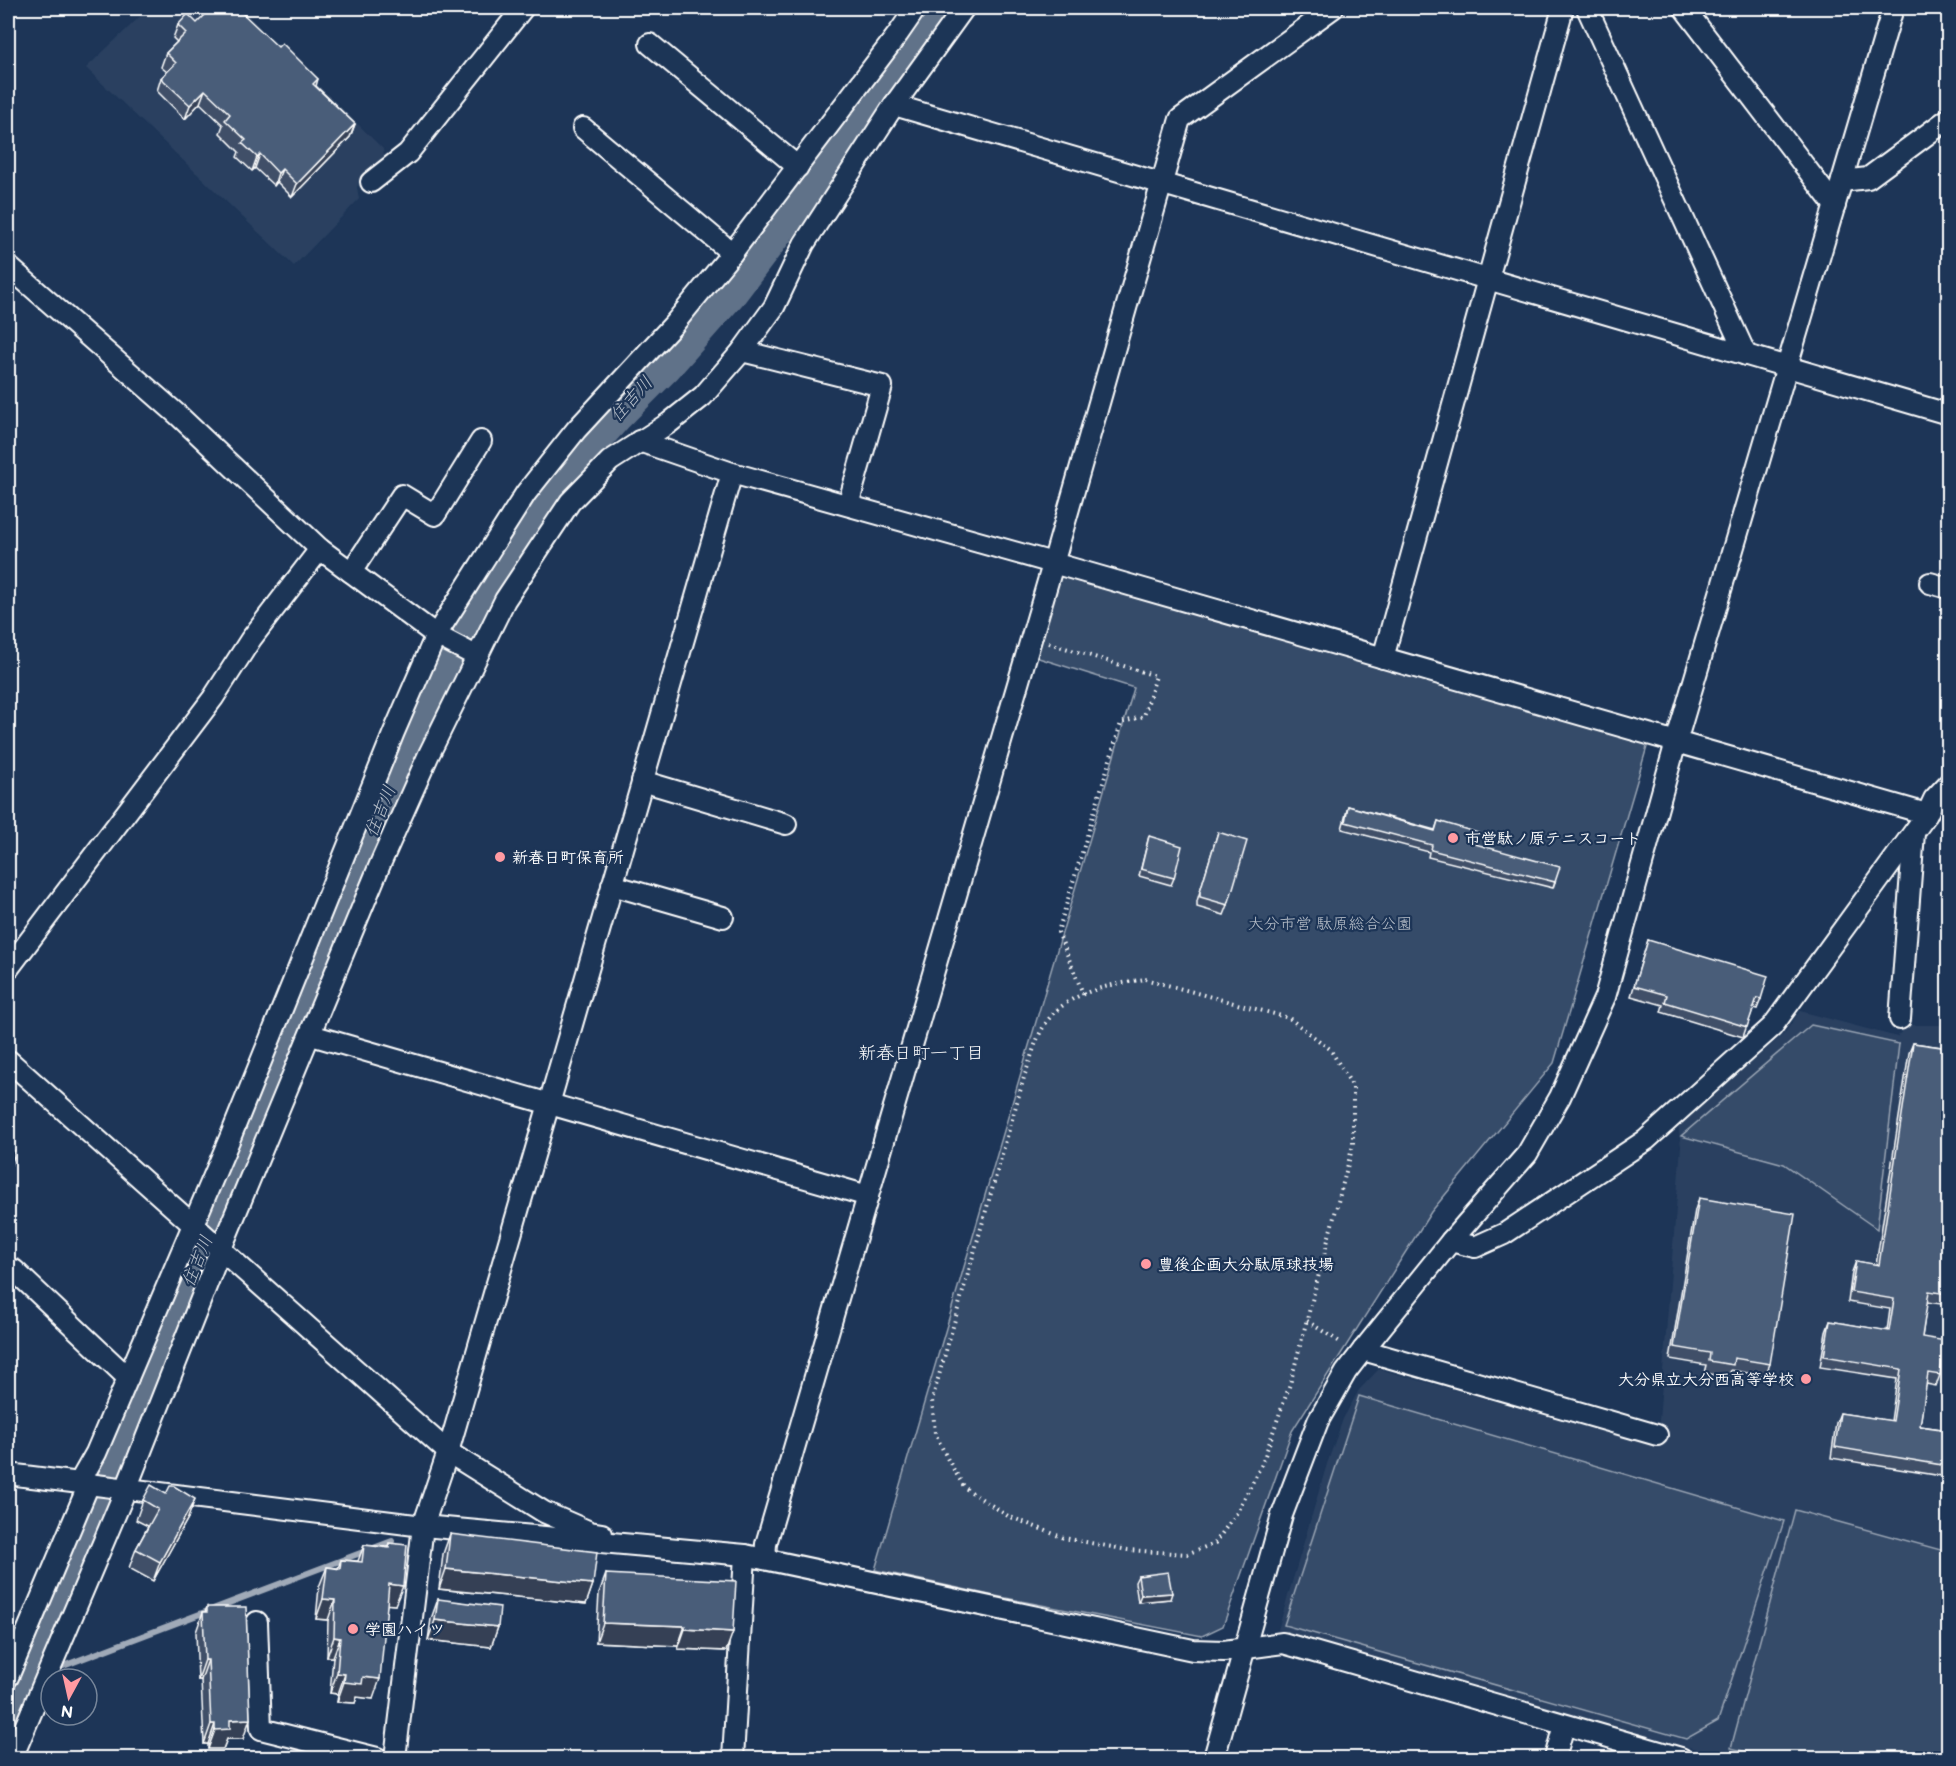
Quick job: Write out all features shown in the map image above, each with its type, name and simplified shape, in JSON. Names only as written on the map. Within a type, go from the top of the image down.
[{"type":"street","points":[[372,182],[408,153],[523,8]]},
{"type":"street","points":[[8,1677],[96,1453],[267,1046],[394,732],[442,638],[526,493],[576,430],[674,324],[732,253],[916,8]]},
{"type":"street","points":[[12,1758],[126,1489],[220,1251],[381,862],[473,655],[505,600],[570,502],[610,461],[669,423],[703,396],[742,351],[774,307],[804,244],[894,105],[964,8]]},
{"type":"street","points":[[765,1559],[766,1544],[1053,563],[1180,119],[1333,8]]},
{"type":"street","points":[[1383,658],[1563,8]]},
{"type":"street","points":[[1587,8],[1746,355]]},
{"type":"street","points":[[1684,8],[1835,206]]},
{"type":"street","points":[[1214,1758],[1282,1515],[1309,1442],[1329,1400],[1363,1350],[1451,1241],[1527,1154],[1560,1097],[1605,997],[1676,742],[1893,8]]},
{"type":"street","points":[[650,44],[798,167]]},
{"type":"street","points":[[894,105],[1948,414]]},
{"type":"street","points":[[1842,181],[1868,178],[1948,119]]},
{"type":"street","points":[[583,128],[732,253]]},
{"type":"street","points":[[8,266],[178,415],[320,549],[442,638],[473,655]]},
{"type":"street","points":[[742,351],[882,386],[848,505]]},
{"type":"street","points":[[351,572],[402,495],[435,515],[481,441]]},
{"type":"street","points":[[639,441],[732,472],[1927,814]]},
{"type":"street","points":[[395,1758],[423,1526],[448,1452],[732,472]]},
{"type":"street","points":[[8,969],[213,698],[251,639],[320,549]]},
{"type":"street","points":[[642,782],[786,824]]},
{"type":"street","points":[[1451,1241],[1475,1247],[1504,1234],[1646,1140],[1772,1027],[1927,814],[1934,799],[1948,784]]},
{"type":"street","points":[[1900,1019],[1914,832]]},
{"type":"street","points":[[612,885],[723,917]]},
{"type":"street","points":[[310,1035],[868,1196]]},
{"type":"street","points":[[8,1060],[448,1452],[544,1512],[590,1532],[682,1548]]},
{"type":"street","points":[[14,1270],[128,1378]]},
{"type":"street","points":[[1363,1350],[1657,1435]]},
{"type":"street","points":[[8,1474],[423,1526],[744,1555],[1176,1648],[1211,1652],[1282,1643],[1681,1758]]},
{"type":"street","points":[[734,1758],[744,1555]]},
{"type":"street","points":[[257,1622],[261,1729],[377,1758]]},
{"type":"street","points":[[1555,1758],[1564,1725]]},
{"type":"path","points":[[1031,638],[1156,676],[1144,716],[1121,723],[1058,932],[1084,996]]},
{"type":"path","points":[[1146,979],[1289,1018],[1330,1049],[1353,1087],[1353,1145],[1290,1384],[1262,1464],[1236,1515],[1215,1543],[1187,1554],[1128,1551],[1064,1538],[1008,1516],[965,1488],[935,1433],[932,1401],[1033,1055],[1043,1026],[1062,1005],[1084,996],[1102,987],[1146,979]]},
{"type":"path","points":[[1307,1321],[1340,1342]]},
{"type":"shaded area","points":[[149,8],[240,8],[383,149],[382,161],[360,181],[357,187],[359,199],[294,266],[86,68]]},
{"type":"shaded area","name":"大分県立大分西高等学校","points":[[1800,1011],[1897,1037],[1907,1025],[1948,1025],[1948,1758],[1727,1758],[1278,1630],[1327,1464],[1343,1419],[1359,1390],[1379,1369],[1655,1446],[1659,1421],[1681,1146],[1678,1125],[1784,1034]]},
{"type":"green space","name":"大分市営 駄原総合公園","points":[[1056,567],[1649,740],[1554,1063],[1431,1212],[1292,1431],[1223,1626],[1202,1636],[875,1570],[1134,688],[1029,655]]},
{"type":"green space","points":[[1811,1025],[1899,1044],[1877,1229],[1784,1164],[1681,1136]]},
{"type":"green space","points":[[1359,1396],[1784,1521],[1718,1721],[1686,1739],[1284,1625]]},
{"type":"green space","points":[[1795,1510],[1948,1552],[1948,1758],[1771,1758],[1731,1748]]},
{"type":"building","points":[[212,8],[237,8],[278,47],[282,43],[318,79],[313,84],[355,124],[297,184],[282,169],[278,173],[260,154],[257,157],[242,143],[246,140],[225,120],[230,114],[205,90],[190,105],[161,78],[176,63],[166,53],[186,33],[178,25],[188,14],[197,23]]},
{"type":"building","points":[[1348,806],[1435,831],[1438,821],[1478,833],[1475,844],[1560,867],[1555,882],[1431,850],[1432,845],[1345,822]]},
{"type":"building","points":[[1218,832],[1247,841],[1228,905],[1200,897]]},
{"type":"building","points":[[1149,836],[1182,846],[1174,878],[1141,869]]},
{"type":"building","points":[[1648,940],[1768,976],[1761,999],[1757,998],[1747,1027],[1665,1002],[1667,995],[1634,986]]},
{"type":"building","points":[[1913,1043],[1948,1048],[1948,1294],[1929,1291],[1922,1337],[1946,1341],[1940,1375],[1928,1373],[1920,1426],[1948,1430],[1948,1466],[1835,1447],[1840,1413],[1893,1421],[1901,1369],[1824,1356],[1830,1321],[1889,1331],[1894,1299],[1851,1292],[1856,1261],[1879,1265]]},
{"type":"building","points":[[8,1144],[14,1151],[11,1154],[14,1157],[8,1163]]},
{"type":"building","points":[[1699,1198],[1795,1214],[1770,1364],[1734,1358],[1733,1365],[1709,1361],[1710,1353],[1674,1347]]},
{"type":"building","points":[[151,1485],[166,1494],[170,1486],[174,1486],[195,1499],[160,1562],[136,1549],[158,1509],[143,1500]]},
{"type":"building","points":[[450,1534],[597,1552],[593,1584],[446,1569]]},
{"type":"building","name":"学園ハイツ","points":[[389,1543],[407,1545],[403,1586],[389,1584],[380,1679],[363,1677],[362,1684],[344,1682],[345,1674],[337,1673],[340,1638],[334,1637],[335,1600],[323,1599],[327,1567],[340,1569],[341,1560],[362,1562],[364,1545],[389,1548]]},
{"type":"building","points":[[1168,1572],[1172,1593],[1141,1595],[1138,1576]]},
{"type":"building","points":[[606,1574],[736,1581],[733,1632],[685,1629],[685,1626],[603,1623]]},
{"type":"building","points":[[438,1599],[500,1607],[498,1627],[435,1620]]},
{"type":"building","points":[[207,1607],[246,1607],[250,1719],[230,1720],[230,1729],[215,1730],[215,1724],[211,1724],[203,1612],[207,1612]]},
{"type":"waterway","name":"住吉川","points":[[8,1725],[398,766],[462,635],[505,557],[576,459],[615,415],[664,366],[732,289],[944,8]]},
{"type":"waterway","points":[[61,1667],[392,1541]]},
{"type":"waterway","name":"住吉川","points":[[24,1681],[32,1678]]},
{"type":"place","name":"市営駄ノ原テニスコート","points":[[1453,838]]},
{"type":"place","name":"新春日町保育所","points":[[500,857]]},
{"type":"place","name":"豊後企画大分駄原球技場","points":[[1146,1264]]},
{"type":"place","name":"大分県立大分西高等学校","points":[[1806,1379]]},
{"type":"place","name":"学園ハイツ","points":[[353,1629]]},
{"type":"district","name":"新春日町一丁目","points":[[921,1053]]}]
